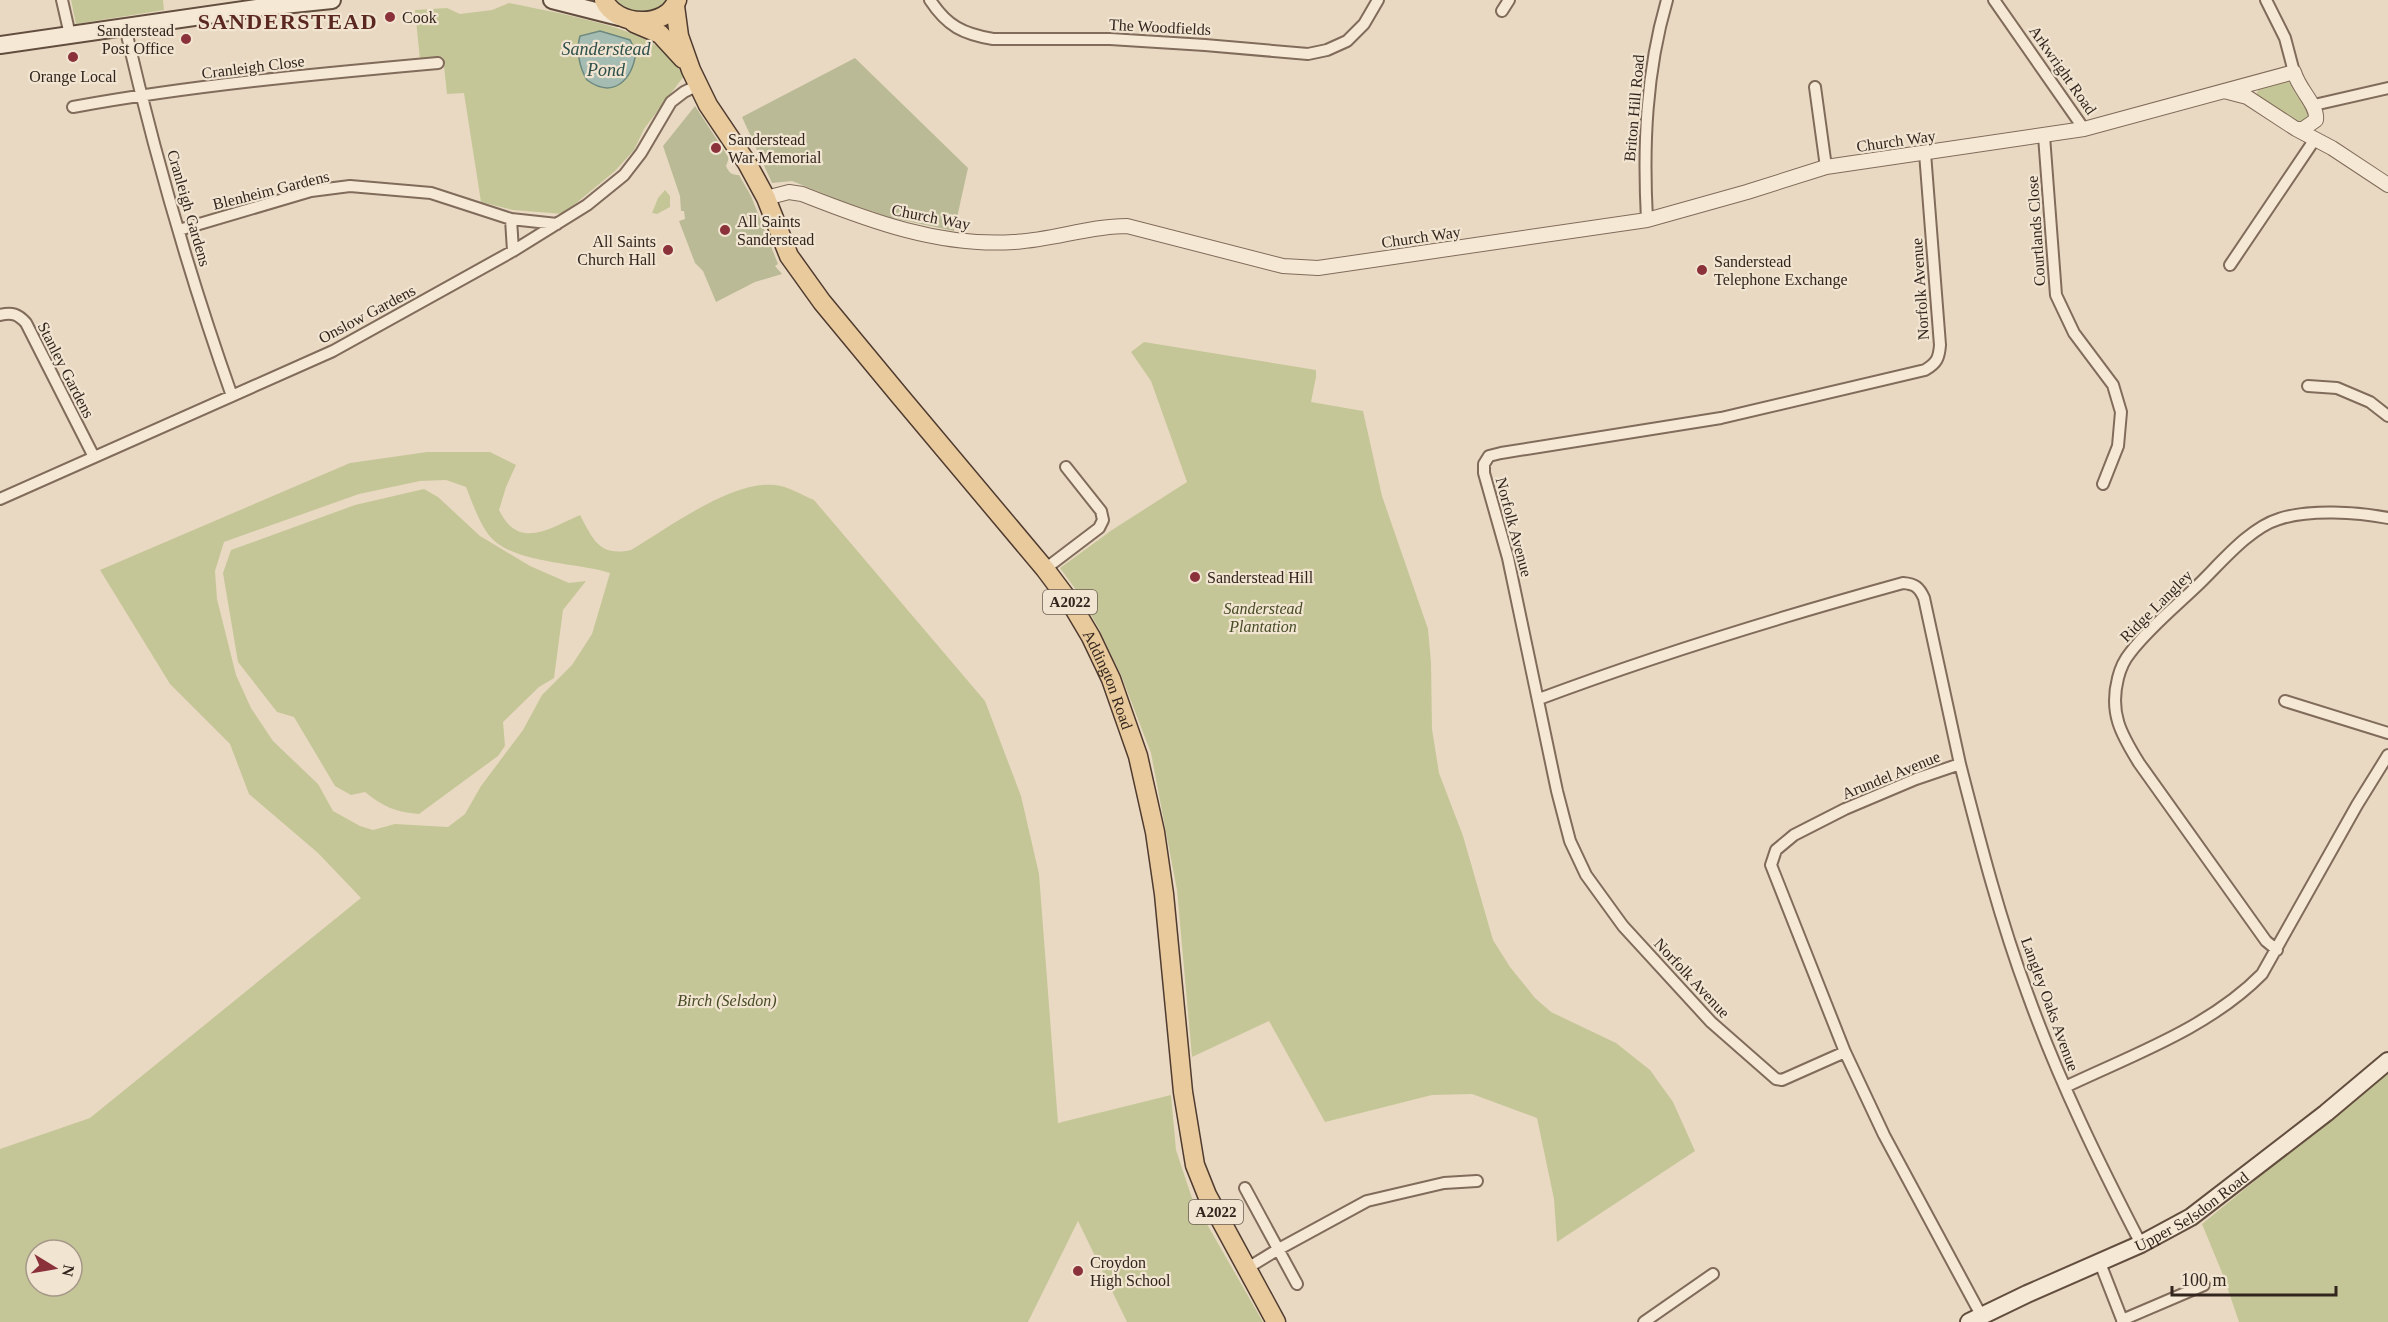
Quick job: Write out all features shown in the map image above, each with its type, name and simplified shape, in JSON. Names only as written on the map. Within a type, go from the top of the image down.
[{"type":"main road","points":[[0,45],[264,7],[332,0]]},
{"type":"main road","points":[[552,0],[623,18],[645,21],[655,19],[676,3]]},
{"type":"main road","points":[[604,0],[606,6],[623,18]]},
{"type":"main road","name":"A2022","points":[[676,3],[679,36],[694,78]]},
{"type":"main road","name":"A2022","points":[[623,18],[660,34],[670,43],[694,78]]},
{"type":"main road","name":"Addington Road","points":[[694,78],[766,198],[789,256],[822,302],[1045,569],[1091,637],[1111,680],[1138,756],[1155,832],[1164,894],[1183,1092],[1192,1155],[1207,1195],[1276,1322]]},
{"type":"main road","name":"Upper Selsdon Road","points":[[1975,1319],[2141,1244],[2190,1217],[2326,1113],[2388,1061]]},
{"type":"street","points":[[62,0],[70,35]]},
{"type":"street","name":"The Woodfields","points":[[930,0],[942,18],[959,30],[993,39],[1110,39],[1308,54],[1327,50],[1347,41],[1364,24],[1378,0]]},
{"type":"street","points":[[1502,11],[1509,0]]},
{"type":"street","name":"Briton Hill Road","points":[[1647,220],[1644,171],[1648,92],[1652,59],[1667,0]]},
{"type":"street","name":"Arkwright Road","points":[[1994,0],[2084,129],[2294,72]]},
{"type":"street","points":[[2266,0],[2285,38],[2297,83],[2315,109],[2322,134],[2332,148]]},
{"type":"street","name":"Cranleigh Gardens","points":[[125,27],[178,230],[207,327],[232,396]]},
{"type":"street","name":"Cranleigh Close","points":[[73,107],[141,95],[438,63]]},
{"type":"street","name":"Onslow Gardens","points":[[0,499],[333,351],[513,251],[587,205],[624,175],[641,153],[671,102],[684,92],[694,78]]},
{"type":"street","points":[[2258,105],[2253,96],[2253,90],[2261,81]]},
{"type":"street","points":[[1815,87],[1826,167]]},
{"type":"street","points":[[2315,109],[2388,88]]},
{"type":"street","points":[[2224,91],[2241,95],[2332,148],[2388,185]]},
{"type":"street","points":[[2296,129],[2310,126],[2316,120],[2315,109]]},
{"type":"street","name":"Church Way","points":[[766,198],[789,192],[795,193],[890,227],[955,240],[981,243],[1014,242],[1104,226],[1127,226],[1283,266],[1318,268],[1647,220],[1688,210],[1826,167],[2084,129]]},
{"type":"street","name":"Courtlands Close","points":[[2044,136],[2056,295],[2074,333],[2113,385],[2121,412],[2118,446],[2103,484]]},
{"type":"street","points":[[2230,265],[2315,139]]},
{"type":"street","name":"Norfolk Avenue","points":[[1845,1052],[1782,1080],[1776,1079],[1711,1022],[1623,927],[1586,875],[1570,841],[1557,791],[1508,558],[1484,473],[1484,464],[1489,456],[1721,418],[1925,370],[1934,365],[1938,360],[1940,345],[1925,153]]},
{"type":"street","name":"Blenheim Gardens","points":[[178,230],[311,191],[350,186],[431,193],[511,219],[557,224]]},
{"type":"street","points":[[511,219],[513,251]]},
{"type":"street","name":"Stanley Gardens","points":[[0,315],[10,313],[19,315],[26,323],[94,457]]},
{"type":"street","points":[[2308,386],[2337,388],[2370,402],[2388,416]]},
{"type":"street","points":[[1045,569],[1100,528],[1103,520],[1101,511],[1066,467]]},
{"type":"street","name":"Ridge Langley","points":[[2277,950],[2266,941],[2139,763],[2121,734],[2115,712],[2118,675],[2128,655],[2158,622],[2261,527],[2279,519],[2303,514],[2349,513],[2388,518]]},
{"type":"street","name":"Arundel Avenue","points":[[1539,699],[1711,638],[1903,583],[1913,584],[1920,590],[1924,598],[1960,764],[1916,779],[1845,809],[1794,834],[1776,850],[1771,865],[1845,1052],[1975,1319]]},
{"type":"street","points":[[2285,701],[2388,733]]},
{"type":"street","points":[[2065,1087],[2185,1030],[2242,995],[2262,974],[2277,950],[2388,755]]},
{"type":"street","name":"Langley Oaks Avenue","points":[[1960,764],[2001,912],[2028,995],[2065,1087],[2141,1244]]},
{"type":"street","points":[[1246,1269],[1367,1201],[1444,1183],[1477,1181]]},
{"type":"street","points":[[1245,1188],[1297,1284]]},
{"type":"street","points":[[2100,1263],[2122,1321],[2204,1285]]},
{"type":"street","points":[[1648,1321],[1713,1274]]},
{"type":"green space","points":[[71,0],[163,0],[164,10],[76,24]]},
{"type":"green space","points":[[616,0],[666,0],[648,12],[634,13],[621,6]]},
{"type":"green space","points":[[509,3],[588,20],[629,32],[660,48],[684,76],[644,129],[634,150],[615,171],[563,214],[513,210],[481,202],[464,93],[447,94],[443,57],[420,60],[415,10],[447,8],[460,14],[492,10]]},
{"type":"green space","points":[[855,58],[968,168],[954,231],[892,218],[792,181],[772,183],[742,117]]},
{"type":"green space","points":[[2288,80],[2295,93],[2314,115],[2300,126],[2256,95],[2259,88]]},
{"type":"green space","points":[[695,106],[729,158],[726,166],[728,170],[739,175],[751,196],[778,264],[775,266],[782,274],[755,282],[716,302],[703,271],[695,263],[679,221],[685,219],[684,211],[681,211],[680,196],[663,146]]},
{"type":"green space","points":[[665,190],[670,196],[670,207],[657,214],[652,213],[658,198]]},
{"type":"green space","name":"Sanderstead Plantation","points":[[1144,342],[1316,370],[1311,402],[1363,411],[1382,496],[1428,629],[1432,729],[1439,773],[1463,836],[1493,940],[1510,967],[1535,998],[1551,1012],[1616,1043],[1650,1070],[1673,1102],[1695,1151],[1557,1242],[1554,1199],[1537,1118],[1472,1094],[1432,1095],[1325,1122],[1269,1021],[1192,1057],[1177,890],[1151,753],[1121,675],[1098,627],[1079,594],[1060,568],[1112,530],[1187,482],[1151,381],[1131,352]]},
{"type":"green space","name":"Birch (Selsdon)","points":[[427,452],[490,452],[516,465],[499,510],[507,523],[516,530],[536,533],[580,515],[598,544],[611,551],[631,550],[701,507],[740,490],[758,485],[780,486],[814,500],[985,701],[1021,796],[1039,874],[1058,1123],[1171,1095],[1176,1150],[1192,1198],[1263,1322],[1127,1322],[1078,1221],[1028,1322],[0,1322],[0,1149],[90,1118],[361,898],[318,853],[249,794],[230,744],[170,684],[100,570],[350,463]],"holes":[[[446,480],[466,487],[481,523],[498,544],[527,557],[610,573],[592,634],[572,665],[542,695],[523,730],[481,786],[465,814],[448,827],[395,824],[373,830],[360,826],[333,811],[318,784],[273,741],[251,708],[236,675],[217,599],[215,571],[224,542],[359,494],[420,481]]]},
{"type":"green space","points":[[424,489],[438,497],[480,536],[530,566],[569,583],[586,581],[563,610],[554,678],[539,687],[503,722],[505,746],[498,756],[419,814],[390,808],[365,792],[351,795],[335,786],[294,717],[277,712],[238,662],[223,573],[231,550],[355,505]]},
{"type":"green space","points":[[2388,1072],[2388,1322],[2239,1322],[2202,1224]]},
{"type":"water","name":"Sanderstead Pond","points":[[600,31],[630,40],[636,52],[626,79],[613,87],[605,88],[587,80],[580,64],[578,47],[580,36]]},
{"type":"place","name":"Cook","points":[[390,17]]},
{"type":"place","name":"Sanderstead Post Office","points":[[186,39]]},
{"type":"place","name":"Orange Local","points":[[73,57]]},
{"type":"place","name":"Sanderstead War Memorial","points":[[716,148]]},
{"type":"place","name":"All Saints Sanderstead","points":[[725,230]]},
{"type":"place","name":"All Saints Church Hall","points":[[668,250]]},
{"type":"place","name":"Sanderstead Telephone Exchange","points":[[1702,270]]},
{"type":"place","name":"Sanderstead Hill","points":[[1195,577]]},
{"type":"place","name":"Croydon High School","points":[[1078,1271]]},
{"type":"district","name":"SANDERSTEAD","points":[[288,21]]}]
